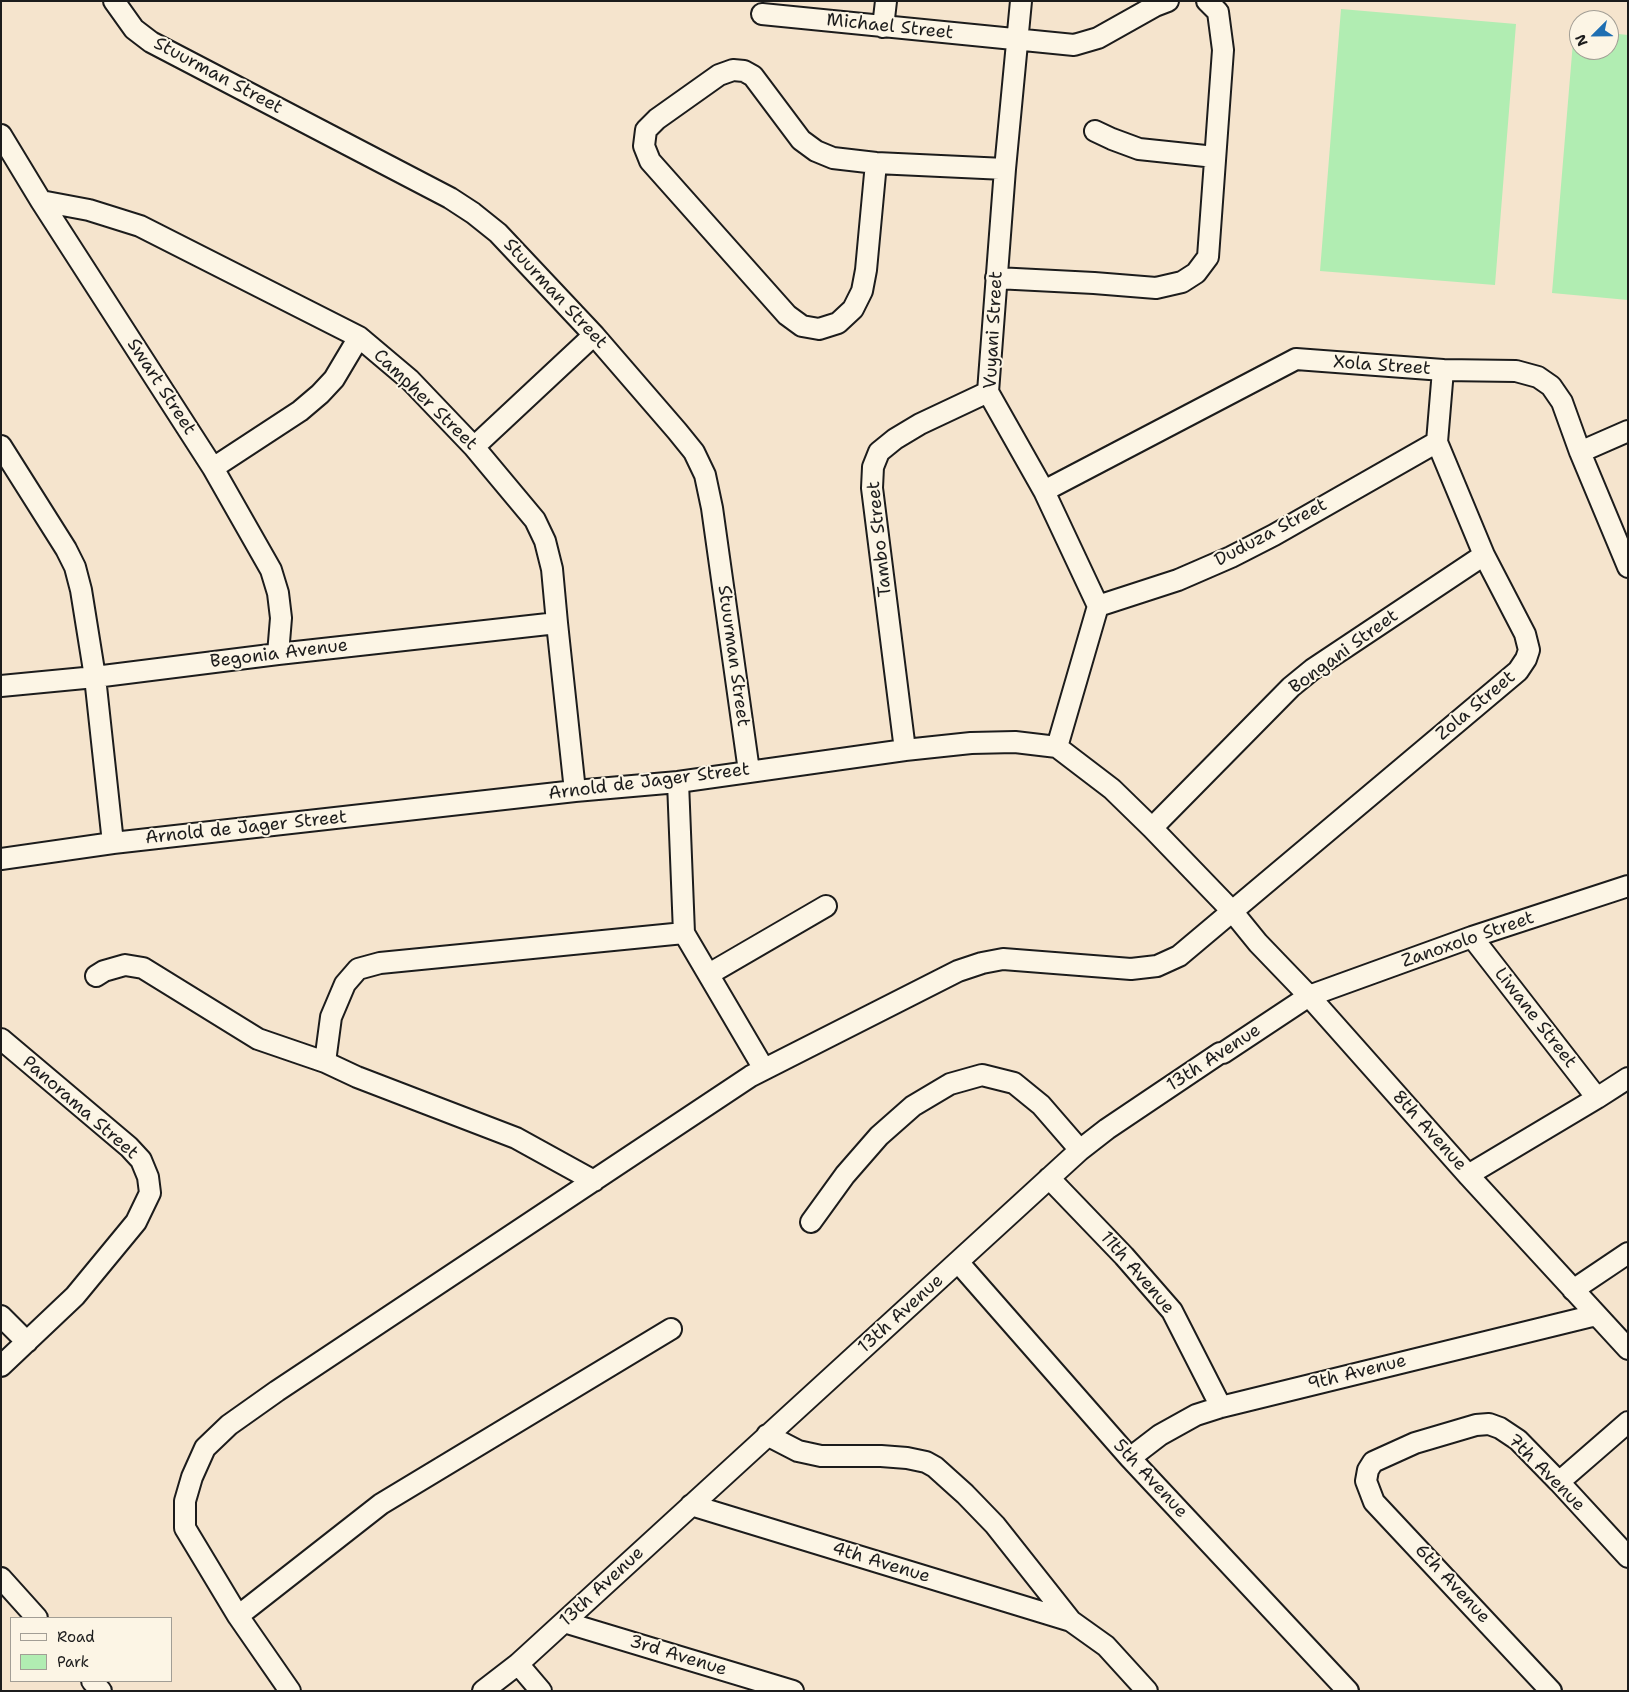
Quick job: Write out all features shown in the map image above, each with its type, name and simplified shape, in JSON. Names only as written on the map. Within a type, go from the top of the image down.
[{"type":"street","name":"Stuurman Street","points":[[114,1],[134,29],[151,42],[450,198],[473,213],[498,233],[594,335],[694,452],[705,475],[712,508],[749,771]]},
{"type":"street","points":[[883,27],[886,1]]},
{"type":"street","name":"Vuyani Street","points":[[1021,1],[1005,169],[988,392],[1044,491],[1098,606]]},
{"type":"street","name":"Michael Street","points":[[762,14],[1074,45],[1098,38],[1131,18],[1168,1]]},
{"type":"street","points":[[996,278],[1156,288],[1182,282],[1196,273],[1208,257],[1223,50],[1218,12],[1207,1]]},
{"type":"street","points":[[876,163],[866,270],[862,291],[853,310],[838,323],[819,329],[802,326],[787,315],[650,160],[644,146],[646,130],[657,119],[719,75],[733,70],[744,71],[753,76],[801,140],[816,151],[833,158],[876,163],[1005,169]]},
{"type":"street","points":[[1095,131],[1139,149],[1215,157]]},
{"type":"street","name":"Swart Street","points":[[1,135],[41,201],[212,468],[271,570],[278,593],[281,618],[278,654]]},
{"type":"street","name":"Campher Street","points":[[41,201],[89,210],[140,226],[359,337],[410,380],[474,447],[535,520],[545,541],[552,569],[575,791]]},
{"type":"street","points":[[474,447],[594,335]]},
{"type":"street","points":[[212,468],[300,411],[320,394],[334,379],[359,337]]},
{"type":"street","name":"Xola Street","points":[[1044,491],[1296,359],[1443,370],[1516,371],[1538,377],[1551,386],[1562,402],[1580,452],[1627,564]]},
{"type":"street","name":"Zola Street","points":[[290,1691],[238,1616],[185,1528],[185,1501],[192,1477],[205,1448],[229,1425],[277,1391],[751,1076],[958,971],[982,962],[1003,959],[1132,969],[1157,966],[1179,956],[1518,671],[1526,659],[1528,650],[1526,634],[1484,555],[1436,442],[1443,370]]},
{"type":"street","name":"Tambo Street","points":[[905,750],[872,488],[873,467],[879,452],[895,439],[920,424],[988,392]]},
{"type":"street","points":[[1580,452],[1628,431]]},
{"type":"street","name":"Duduza Street","points":[[1098,606],[1178,580],[1231,557],[1274,535],[1436,442]]},
{"type":"street","points":[[1,446],[66,549],[75,567],[81,590],[95,677],[113,843]]},
{"type":"street","name":"Bongani Street","points":[[1152,828],[1291,687],[1313,669],[1484,555]]},
{"type":"street","points":[[1098,606],[1057,747],[1112,789],[1232,911]]},
{"type":"street","name":"Begonia Avenue","points":[[1,686],[95,677],[278,654],[557,623]]},
{"type":"street","name":"Arnold de Jager Street","points":[[1,859],[113,843],[575,791],[678,782],[905,750],[1015,742],[1057,747]]},
{"type":"street","points":[[678,782],[684,932],[764,1069]]},
{"type":"street","name":"Zanoxolo Street","points":[[1309,996],[1472,937],[1628,886]]},
{"type":"street","points":[[709,974],[826,906]]},
{"type":"street","name":"8th Avenue","points":[[1232,911],[1258,943],[1309,996],[1468,1175],[1628,1349]]},
{"type":"street","points":[[325,1062],[331,1017],[345,984],[358,969],[380,963],[684,932]]},
{"type":"street","name":"Liwane Street","points":[[1472,937],[1597,1098]]},
{"type":"street","points":[[96,976],[104,971],[125,966],[143,968],[258,1038],[325,1062],[357,1077],[516,1138],[594,1181]]},
{"type":"street","name":"13th Avenue","points":[[483,1691],[518,1664],[1080,1150],[1107,1129],[1220,1053],[1309,996]]},
{"type":"street","name":"Panorama Street","points":[[1,1038],[129,1147],[141,1160],[148,1177],[150,1194],[136,1222],[75,1296],[1,1366]]},
{"type":"street","points":[[811,1222],[845,1175],[879,1136],[913,1106],[950,1084],[982,1075],[1014,1083],[1041,1105],[1080,1150]]},
{"type":"street","points":[[1468,1175],[1628,1078]]},
{"type":"street","name":"11th Avenue","points":[[1049,1178],[1124,1256],[1172,1311],[1221,1407]]},
{"type":"street","points":[[1573,1290],[1628,1253]]},
{"type":"street","name":"5th Avenue","points":[[958,1262],[1130,1458],[1348,1691]]},
{"type":"street","name":"9th Avenue","points":[[1130,1458],[1160,1435],[1196,1414],[1596,1315]]},
{"type":"street","points":[[1,1316],[27,1342]]},
{"type":"street","points":[[238,1616],[381,1504],[671,1329]]},
{"type":"street","points":[[1559,1482],[1628,1422]]},
{"type":"street","name":"7th Avenue","points":[[1368,1470],[1373,1462],[1415,1443],[1476,1425],[1489,1424],[1500,1428],[1518,1440],[1628,1557]]},
{"type":"street","name":"4th Avenue","points":[[767,1435],[798,1451],[821,1456],[907,1458],[926,1462],[935,1467],[965,1494],[995,1526],[1072,1621],[1106,1646],[1147,1691]]},
{"type":"street","name":"6th Avenue","points":[[1368,1470],[1366,1481],[1374,1502],[1551,1691]]},
{"type":"street","name":"4th Avenue","points":[[691,1505],[1072,1621]]},
{"type":"street","points":[[1,1578],[36,1617]]},
{"type":"street","name":"3rd Avenue","points":[[564,1622],[793,1691]]},
{"type":"street","points":[[518,1664],[541,1691]]},
{"type":"green space","points":[[1341,9],[1516,24],[1495,285],[1320,271]]},
{"type":"green space","points":[[1619,34],[1628,35],[1628,300],[1552,293],[1571,60],[1619,60]]}]
